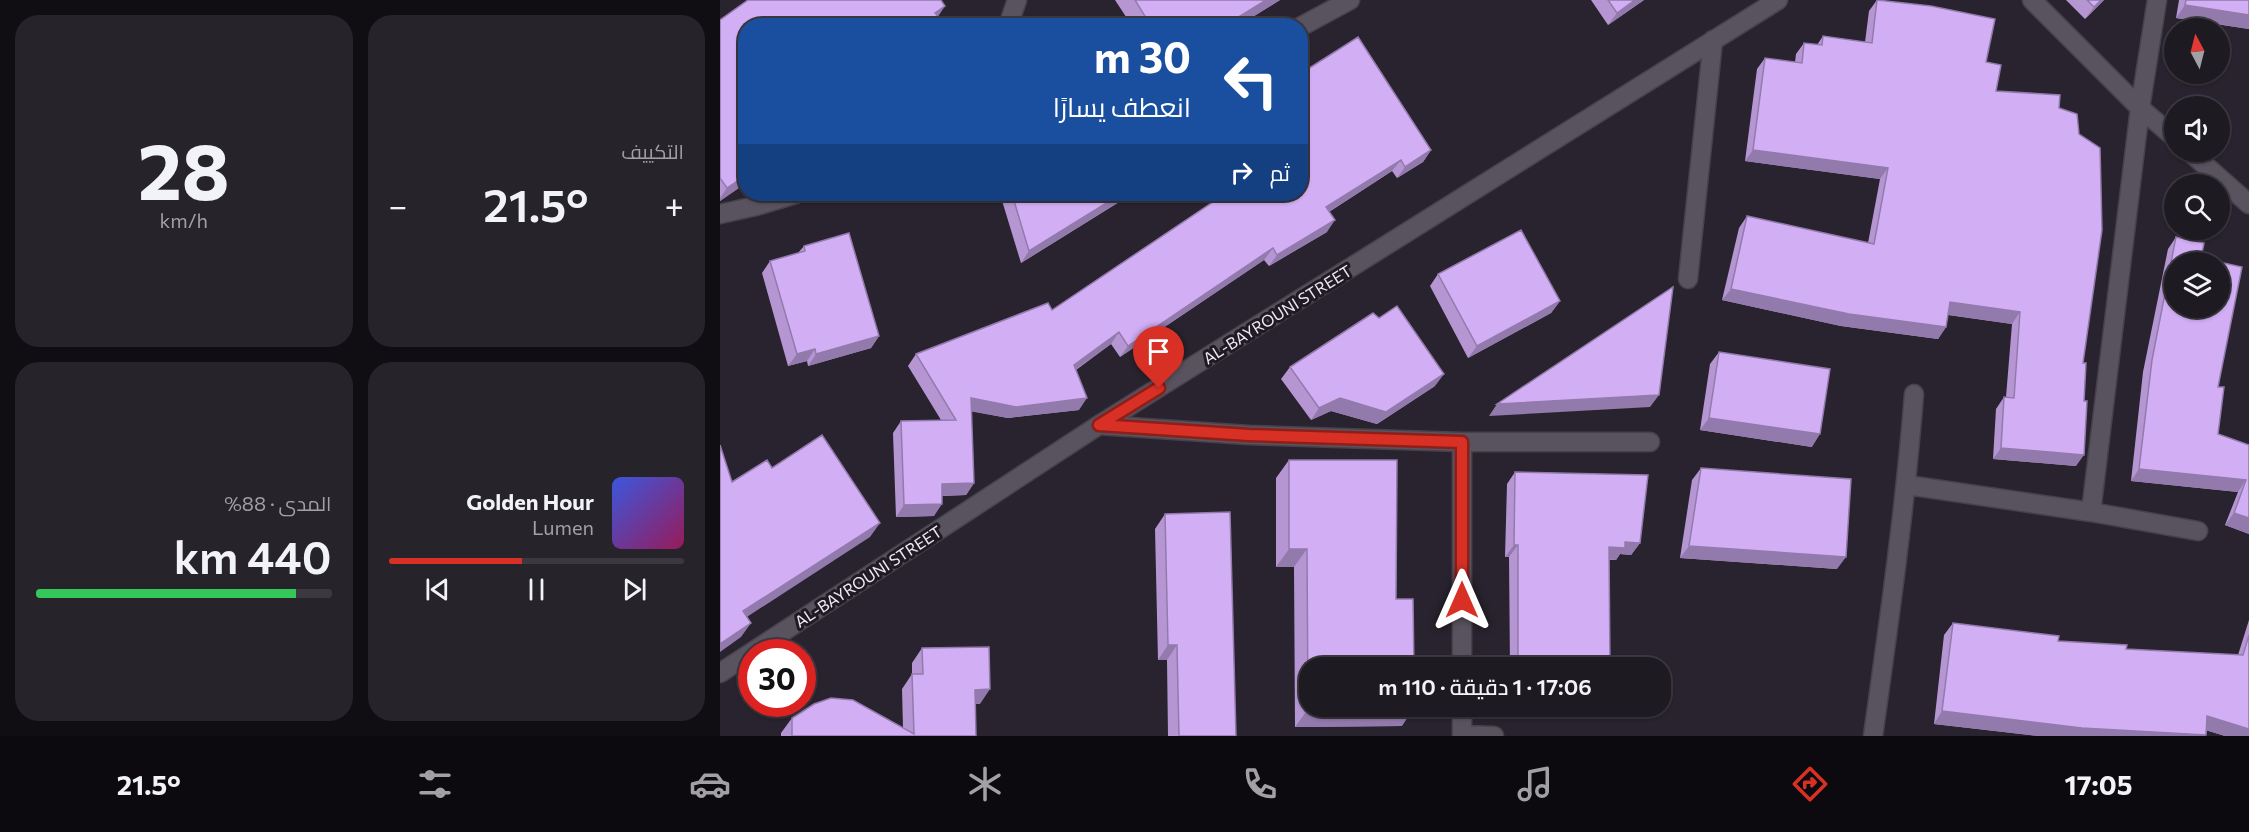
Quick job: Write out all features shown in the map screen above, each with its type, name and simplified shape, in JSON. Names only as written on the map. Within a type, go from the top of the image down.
[{"type":"street","points":[[1011,18],[1017,0]]},
{"type":"street","points":[[1308,23],[1350,0]]},
{"type":"street","name":"AL-BAYROUNI STREET","points":[[720,673],[1099,425],[1778,0]]},
{"type":"street","points":[[2032,0],[2140,108],[2164,129]]},
{"type":"street","points":[[2091,512],[2140,108],[2157,0]]},
{"type":"street","points":[[1688,279],[1713,40]]},
{"type":"street","points":[[2201,162],[2249,204]]},
{"type":"street","points":[[720,214],[773,201]]},
{"type":"street","points":[[1873,736],[1907,485],[1914,394]]},
{"type":"street","points":[[1099,425],[1249,435],[1462,442],[1650,442]]},
{"type":"street","points":[[1462,442],[1462,657]]},
{"type":"street","points":[[1907,485],[2091,512],[2198,531]]},
{"type":"street","points":[[1462,717],[1461,735],[1494,736]]},
{"type":"building","points":[[748,0],[941,0],[945,6],[935,13],[939,18],[738,18],[738,180],[727,188],[720,178],[720,20]]},
{"type":"building","points":[[1135,0],[1266,0],[1237,18],[1146,18]]},
{"type":"building","points":[[1608,0],[1635,0],[1617,13]]},
{"type":"building","points":[[1877,0],[1931,6],[1995,19],[1986,62],[2001,65],[1996,91],[2060,95],[2059,108],[2077,114],[2079,134],[2100,148],[2102,230],[2083,363],[2086,363],[2084,401],[2087,401],[2084,455],[2001,448],[2004,397],[2014,398],[2020,312],[1950,302],[1946,327],[1849,314],[1731,289],[1747,216],[1874,244],[1888,168],[1753,150],[1765,58],[1802,63],[1804,43],[1822,45],[1823,36],[1872,43]]},
{"type":"building","points":[[2087,0],[2101,0],[2094,7]]},
{"type":"building","points":[[2186,0],[2249,0],[2249,15],[2185,5]]},
{"type":"building","points":[[1358,37],[1431,150],[1405,167],[1401,160],[1326,207],[1335,220],[1277,255],[1273,248],[1128,346],[1119,332],[1074,365],[1087,398],[1016,407],[971,398],[974,483],[942,484],[942,504],[904,505],[901,421],[956,420],[916,354],[1048,303],[1052,310],[1215,201],[1308,201],[1308,69]]},
{"type":"building","points":[[1014,201],[1110,201],[1029,251]]},
{"type":"building","points":[[1521,230],[1560,301],[1477,346],[1438,274]]},
{"type":"building","points":[[849,233],[879,336],[816,354],[815,349],[797,354],[770,261],[805,251],[804,246]]},
{"type":"building","points":[[2175,240],[2204,243],[2202,252],[2173,252]]},
{"type":"building","points":[[2230,264],[2242,267],[2218,387],[2224,387],[2218,434],[2249,445],[2249,518],[2234,513],[2246,480],[2139,469],[2152,360],[2164,298],[2164,318],[2230,318]]},
{"type":"building","points":[[1673,287],[1659,395],[1497,404]]},
{"type":"building","points":[[1397,306],[1444,374],[1386,412],[1340,398],[1319,408],[1290,367],[1373,313],[1379,318]]},
{"type":"building","points":[[1719,352],[1830,369],[1820,434],[1709,418]]},
{"type":"building","points":[[822,435],[880,523],[743,611],[751,623],[720,644],[720,445],[732,482],[767,460],[772,468]]},
{"type":"building","points":[[1289,460],[1397,460],[1396,599],[1413,599],[1414,657],[1308,657],[1307,549],[1289,549]]},
{"type":"building","points":[[1701,468],[1851,479],[1846,557],[1689,546]]},
{"type":"building","points":[[1515,472],[1648,475],[1640,543],[1625,542],[1625,548],[1609,547],[1610,657],[1518,657],[1518,545],[1514,545]]},
{"type":"building","points":[[1230,512],[1236,736],[1179,736],[1177,645],[1168,645],[1165,514]]},
{"type":"building","points":[[1953,623],[2059,636],[2058,641],[2127,645],[2126,649],[2243,655],[2249,635],[2249,729],[2207,716],[2206,735],[2082,728],[1942,711]]},
{"type":"building","points":[[989,647],[990,689],[975,690],[976,736],[792,736],[792,718],[816,717],[816,703],[831,698],[853,700],[914,734],[912,674],[923,674],[922,648]]},
{"type":"route","points":[[1159,388],[1099,425],[1249,435],[1462,442],[1462,600]]}]
